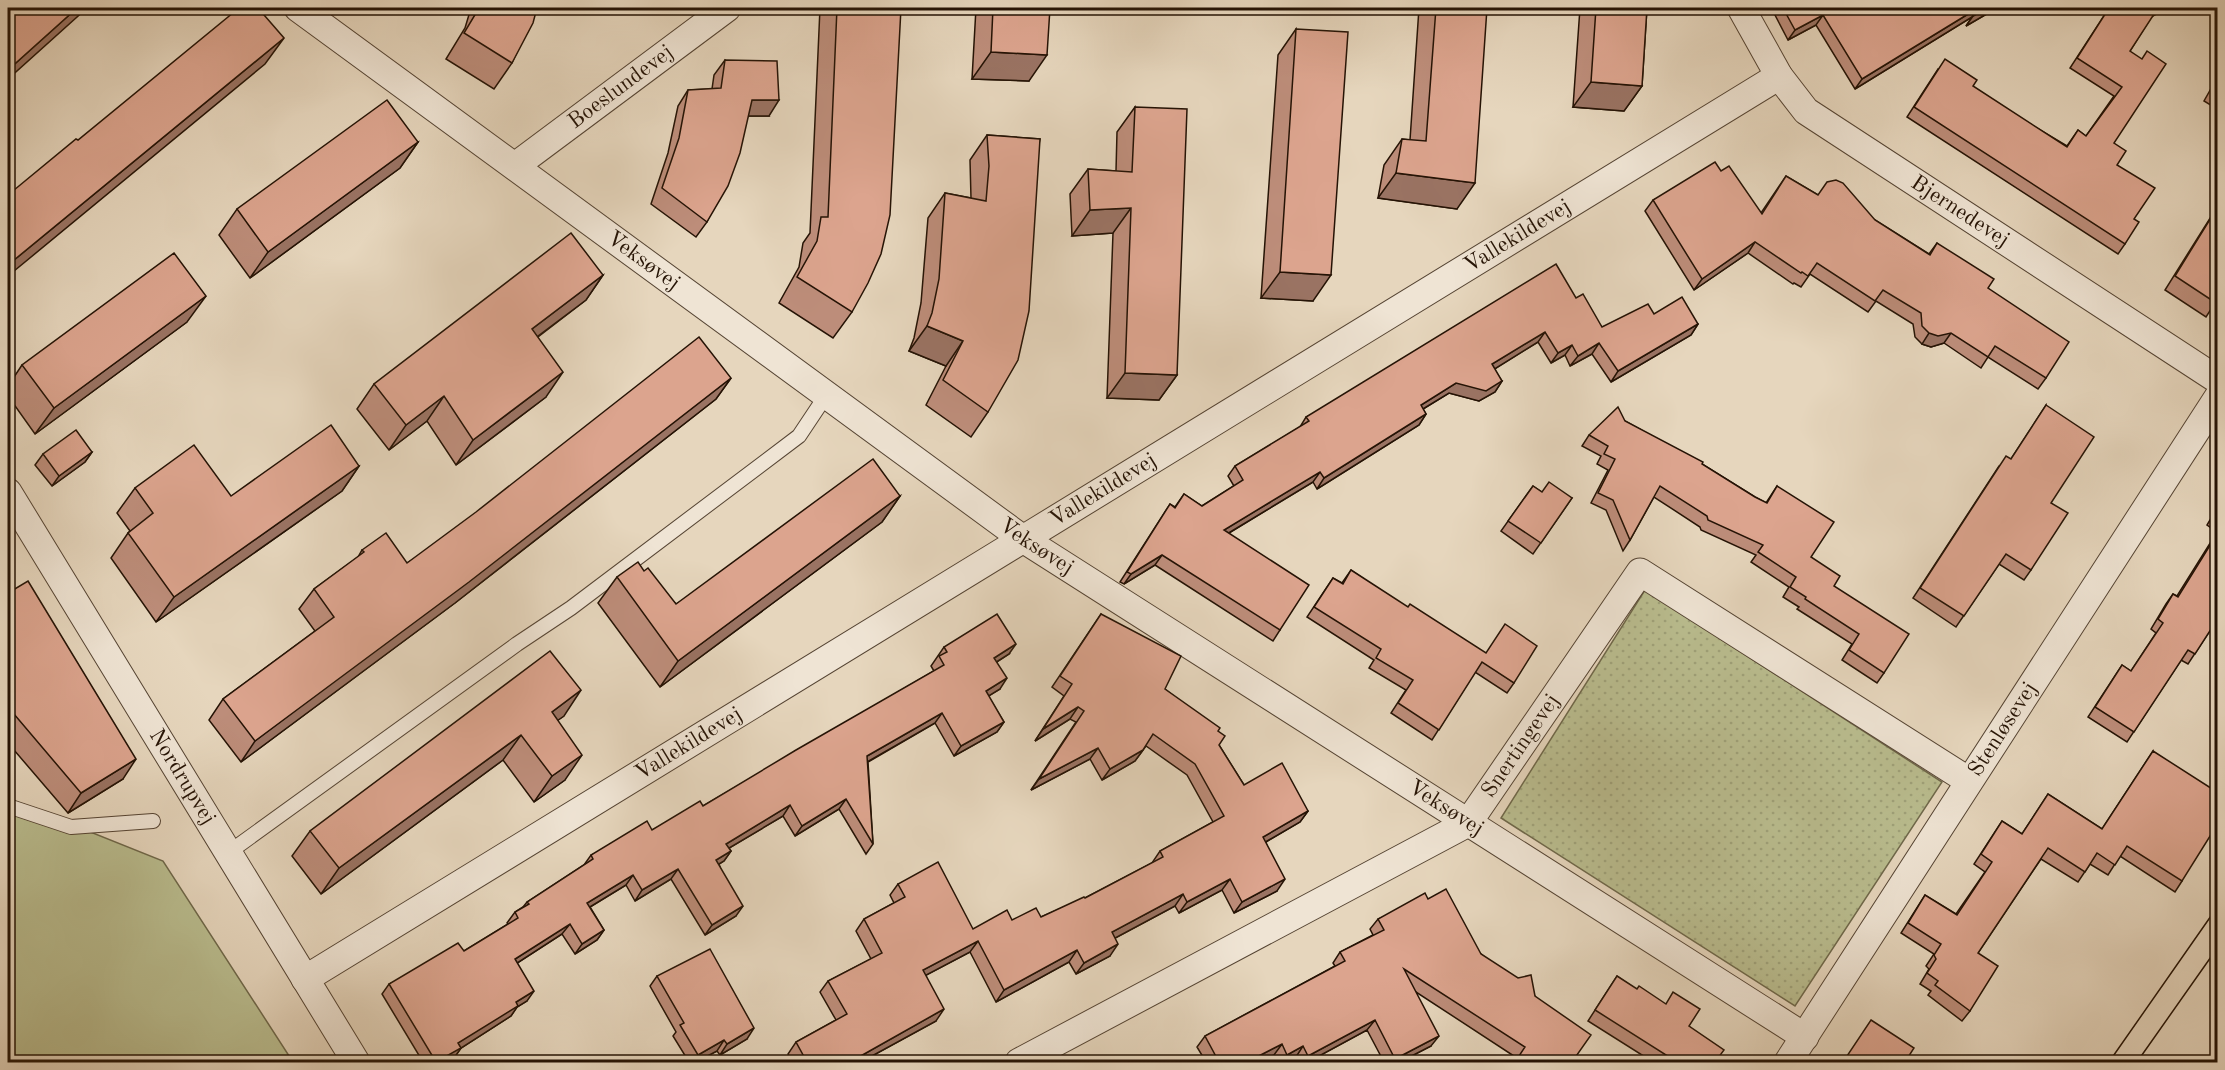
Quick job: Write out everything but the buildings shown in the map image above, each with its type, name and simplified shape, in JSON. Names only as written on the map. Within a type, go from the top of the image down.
[{"type":"street","name":"Veksøvej","points":[[298,8],[1023,539],[1805,1036]]},
{"type":"street","name":"Boeslundevej","points":[[515,166],[727,8]]},
{"type":"street","name":"Bjernedevej","points":[[1741,8],[1779,76],[1806,111],[2217,380]]},
{"type":"street","name":"Vallekildevej","points":[[305,979],[1779,76]]},
{"type":"street","name":"Stenløsevej","points":[[1788,1062],[2217,397]]},
{"type":"street","name":"Nordrupvej","points":[[8,492],[356,1062]]},
{"type":"street","name":"Snertingevej","points":[[1019,1062],[1468,823],[1640,572],[1970,781]]},
{"type":"lane","points":[[228,853],[517,644],[571,608],[799,436],[827,394]]},
{"type":"lane","points":[[8,806],[71,827],[153,821]]},
{"type":"green space","points":[[1645,590],[1942,782],[1795,1006],[1501,818]]},
{"type":"green space","points":[[8,799],[163,861],[293,1062],[8,1062]]},
{"type":"tram line","points":[[2109,1062],[2218,906]]},
{"type":"tram line","points":[[2137,1062],[2218,947]]}]
